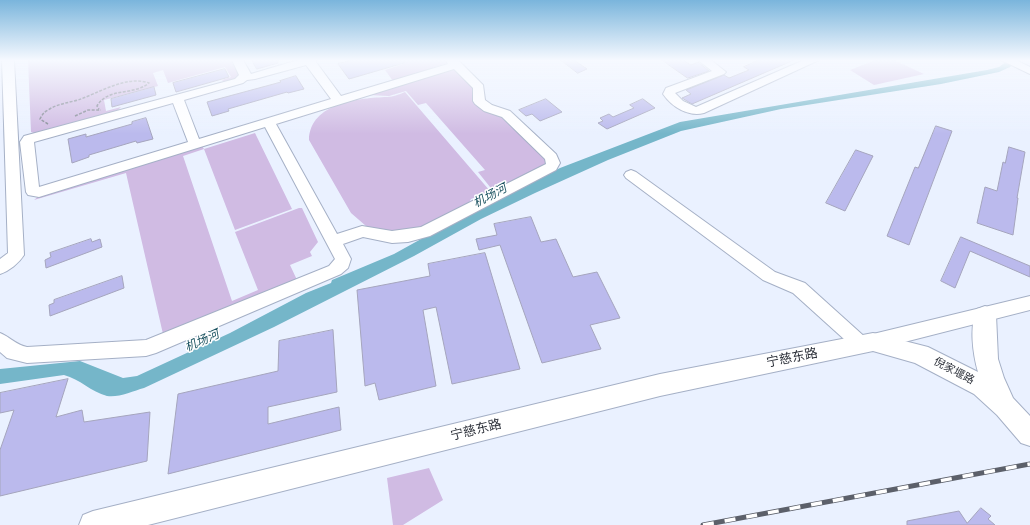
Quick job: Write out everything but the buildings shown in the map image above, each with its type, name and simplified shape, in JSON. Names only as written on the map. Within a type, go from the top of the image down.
[{"type":"main road","points":[[985,315],[984,345],[987,364],[990,375],[1006,406]]},
{"type":"main road","name":"倪家堰路","points":[[867,343],[898,347],[938,361],[982,386],[1006,406],[1030,434]]},
{"type":"main road","name":"宁慈东路","points":[[93,525],[660,385],[867,343]]},
{"type":"street","points":[[0,268],[16,255],[9,84]]},
{"type":"street","points":[[224,84],[29,139],[26,142],[33,192],[39,192],[387,84]]},
{"type":"street","points":[[327,84],[339,100]]},
{"type":"street","points":[[333,242],[362,231],[392,237],[408,236],[425,232],[551,167],[553,163],[551,157],[506,114],[483,105],[479,101],[479,87],[476,84]]},
{"type":"street","points":[[687,84],[670,91],[670,94],[672,97],[692,110],[700,110],[758,84]]},
{"type":"street","points":[[177,98],[195,144]]},
{"type":"street","points":[[0,341],[13,352],[27,355],[67,354],[146,348],[335,270],[342,264],[343,259],[269,122]]},
{"type":"street","points":[[631,175],[769,276],[799,288],[867,343],[1030,303]]},
{"type":"path","points":[[54,124],[45,123],[40,119],[46,111],[56,105],[77,101],[110,87],[121,84]]},
{"type":"path","points":[[98,109],[97,106],[102,100],[115,94],[145,87],[148,84]]},
{"type":"path","points":[[73,117],[88,110],[98,109],[102,111]]},
{"type":"shaded area","points":[[29,84],[157,84],[158,86],[104,100],[106,111],[121,107],[115,113],[37,134],[31,132]]},
{"type":"shaded area","points":[[402,84],[471,84],[499,114],[550,161],[548,165],[470,207],[474,200],[494,192],[478,172],[485,170],[426,103],[418,105],[406,91],[389,96],[368,95]]},
{"type":"shaded area","points":[[405,92],[490,191],[471,199],[466,208],[413,232],[382,231],[366,226],[351,213],[309,140],[312,127],[318,117],[327,110],[351,101],[392,96]]},
{"type":"shaded area","points":[[255,133],[292,209],[235,230],[204,149]]},
{"type":"shaded area","points":[[202,146],[204,149],[183,156],[232,301],[258,290],[235,232],[302,208],[318,242],[310,252],[312,256],[290,265],[297,280],[163,334],[126,173],[34,200],[40,195]]},
{"type":"shaded area","points":[[429,468],[443,500],[403,525],[393,525],[387,478]]},
{"type":"water","points":[[901,84],[938,84],[781,109],[681,131],[608,160],[535,193],[481,219],[414,256],[274,327],[144,388],[121,395],[107,396],[96,392],[75,379],[64,375],[0,384],[0,369],[80,361],[123,378],[137,376],[230,333],[306,293],[331,283],[332,280],[394,254],[459,218],[560,168],[680,122]]},
{"type":"railway","points":[[703,525],[1030,464]]},
{"type":"water label","name":"机场河","points":[[490,196]]},
{"type":"water label","name":"机场河","points":[[202,341]]}]
